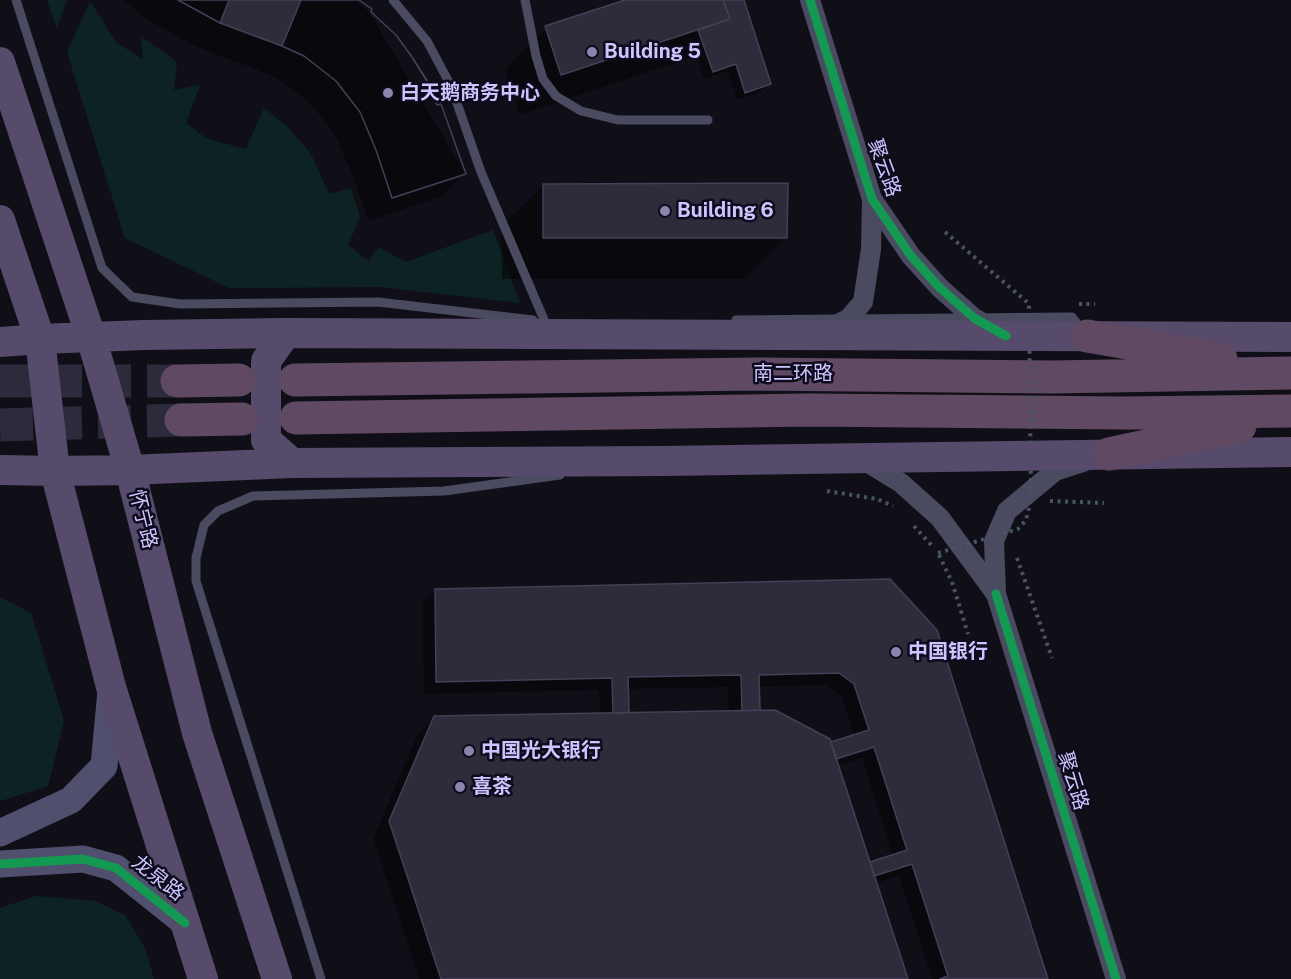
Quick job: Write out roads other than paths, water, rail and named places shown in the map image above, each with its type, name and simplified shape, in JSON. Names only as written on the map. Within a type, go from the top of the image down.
[{"type":"highway","points":[[1087,336],[1291,372]]},
{"type":"highway","name":"南二环路","points":[[295,380],[758,374],[1051,376],[1291,372]]},
{"type":"highway","points":[[177,381],[239,380]]},
{"type":"highway","name":"南二环路","points":[[296,418],[809,410],[1291,413]]},
{"type":"highway","points":[[1109,454],[1291,413]]},
{"type":"highway","points":[[181,420],[242,419]]},
{"type":"main road","name":"怀宁路","points":[[0,62],[90,337],[130,470],[197,733],[277,979]]},
{"type":"main road","points":[[0,220],[40,339],[55,471],[111,687],[203,979]]},
{"type":"main road","points":[[286,333],[266,361],[266,440],[292,463]]},
{"type":"main road","points":[[0,342],[90,337],[286,333],[1291,337]]},
{"type":"main road","points":[[0,470],[130,470],[292,463],[662,461],[1291,452]]},
{"type":"street","name":"聚云路","points":[[810,0],[872,199],[911,256],[940,288],[974,318],[1006,336]]},
{"type":"street","name":"聚云路","points":[[814,336],[848,319],[863,302],[871,249],[872,199]]},
{"type":"street","points":[[996,594],[994,541],[1007,511],[1055,471],[1109,454]]},
{"type":"street","points":[[860,458],[901,483],[940,518],[996,594]]},
{"type":"street","name":"聚云路","points":[[996,594],[1116,979]]},
{"type":"street","points":[[0,833],[71,800],[104,766],[111,687]]},
{"type":"street","name":"龙泉路","points":[[0,864],[83,859],[116,868],[185,923]]},
{"type":"lane","points":[[16,0],[102,268],[132,297],[180,304],[378,302],[545,322],[557,321]]},
{"type":"lane","points":[[393,0],[427,41],[451,86],[481,172],[545,322]]},
{"type":"lane","points":[[525,0],[543,79],[556,96],[581,111],[618,120],[708,120]]},
{"type":"lane","points":[[732,320],[1072,317],[1087,336]]},
{"type":"lane","points":[[593,471],[662,461]]},
{"type":"lane","points":[[321,979],[196,581],[196,558],[204,525],[218,511],[253,496],[444,491],[570,474]]},
{"type":"tunnel","points":[[0,381],[177,381]]},
{"type":"tunnel","points":[[0,425],[181,420]]},
{"type":"place","name":"Building 5","points":[[592,52]]},
{"type":"place","name":"白天鹅商务中心","points":[[388,93]]},
{"type":"place","name":"Building 6","points":[[665,211]]},
{"type":"place","name":"中国银行","points":[[896,652]]},
{"type":"place","name":"中国光大银行","points":[[469,751]]},
{"type":"place","name":"喜茶","points":[[460,787]]}]
